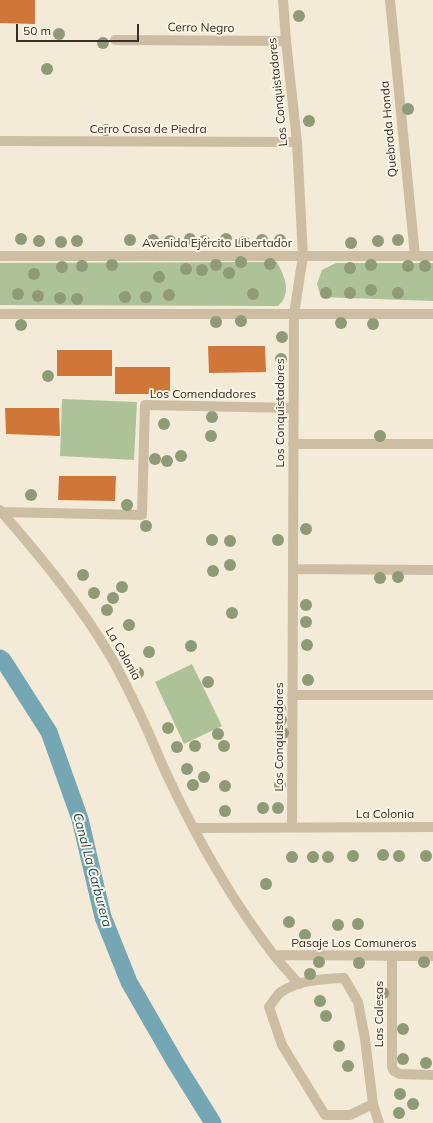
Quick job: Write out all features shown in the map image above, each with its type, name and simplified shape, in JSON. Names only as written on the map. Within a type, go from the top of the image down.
[{"type":"street","name":"Los Conquistadores","points":[[283,0],[297,142],[303,256],[294,314],[292,828]]},
{"type":"street","name":"Quebrada Honda","points":[[390,0],[415,256]]},
{"type":"street","name":"Cerro Negro","points":[[115,40],[286,42]]},
{"type":"street","name":"Cerro Casa de Piedra","points":[[0,141],[297,142]]},
{"type":"street","name":"Avenida Ejército Libertador","points":[[0,256],[433,256]]},
{"type":"street","points":[[0,314],[433,314]]},
{"type":"street","name":"Los Comendadores","points":[[1,511],[142,515],[145,405],[293,408]]},
{"type":"street","points":[[293,444],[433,444]]},
{"type":"street","name":"La Colonia","points":[[1,511],[63,585],[80,608],[111,657],[130,692],[168,777],[212,862],[252,925],[274,955],[299,984]]},
{"type":"street","points":[[293,569],[433,570]]},
{"type":"street","points":[[292,695],[433,695]]},
{"type":"street","name":"La Colonia","points":[[194,828],[433,827]]},
{"type":"street","name":"Pasaje Los Comuneros","points":[[274,955],[433,956]]},
{"type":"street","name":"Las Calesas","points":[[392,956],[392,1067],[394,1071],[403,1075],[433,1075]]},
{"type":"street","points":[[373,1104],[350,1115],[325,1115],[282,1045],[269,1007],[280,993],[299,984],[322,979],[344,978],[358,1002],[365,1039],[373,1104],[379,1123]]},
{"type":"green space","points":[[277,262],[286,284],[284,299],[278,306],[0,305],[0,263]]},
{"type":"green space","points":[[336,263],[433,263],[433,301],[321,297],[317,284],[322,270]]},
{"type":"green space","points":[[62,399],[137,402],[134,460],[60,456]]},
{"type":"green space","points":[[192,664],[222,726],[184,744],[155,682]]},
{"type":"building","points":[[0,0],[35,0],[35,24],[0,23]]},
{"type":"building","points":[[208,346],[265,346],[266,372],[209,373]]},
{"type":"building","points":[[57,350],[112,350],[112,376],[57,376]]},
{"type":"building","points":[[115,367],[170,367],[170,394],[115,394]]},
{"type":"building","points":[[5,408],[59,408],[60,436],[6,434]]},
{"type":"building","points":[[59,476],[116,476],[115,501],[58,500]]},
{"type":"waterway","name":"Canal La Carburera","points":[[0,658],[3,660],[49,732],[80,819],[103,917],[129,982],[175,1062],[213,1123]]}]
